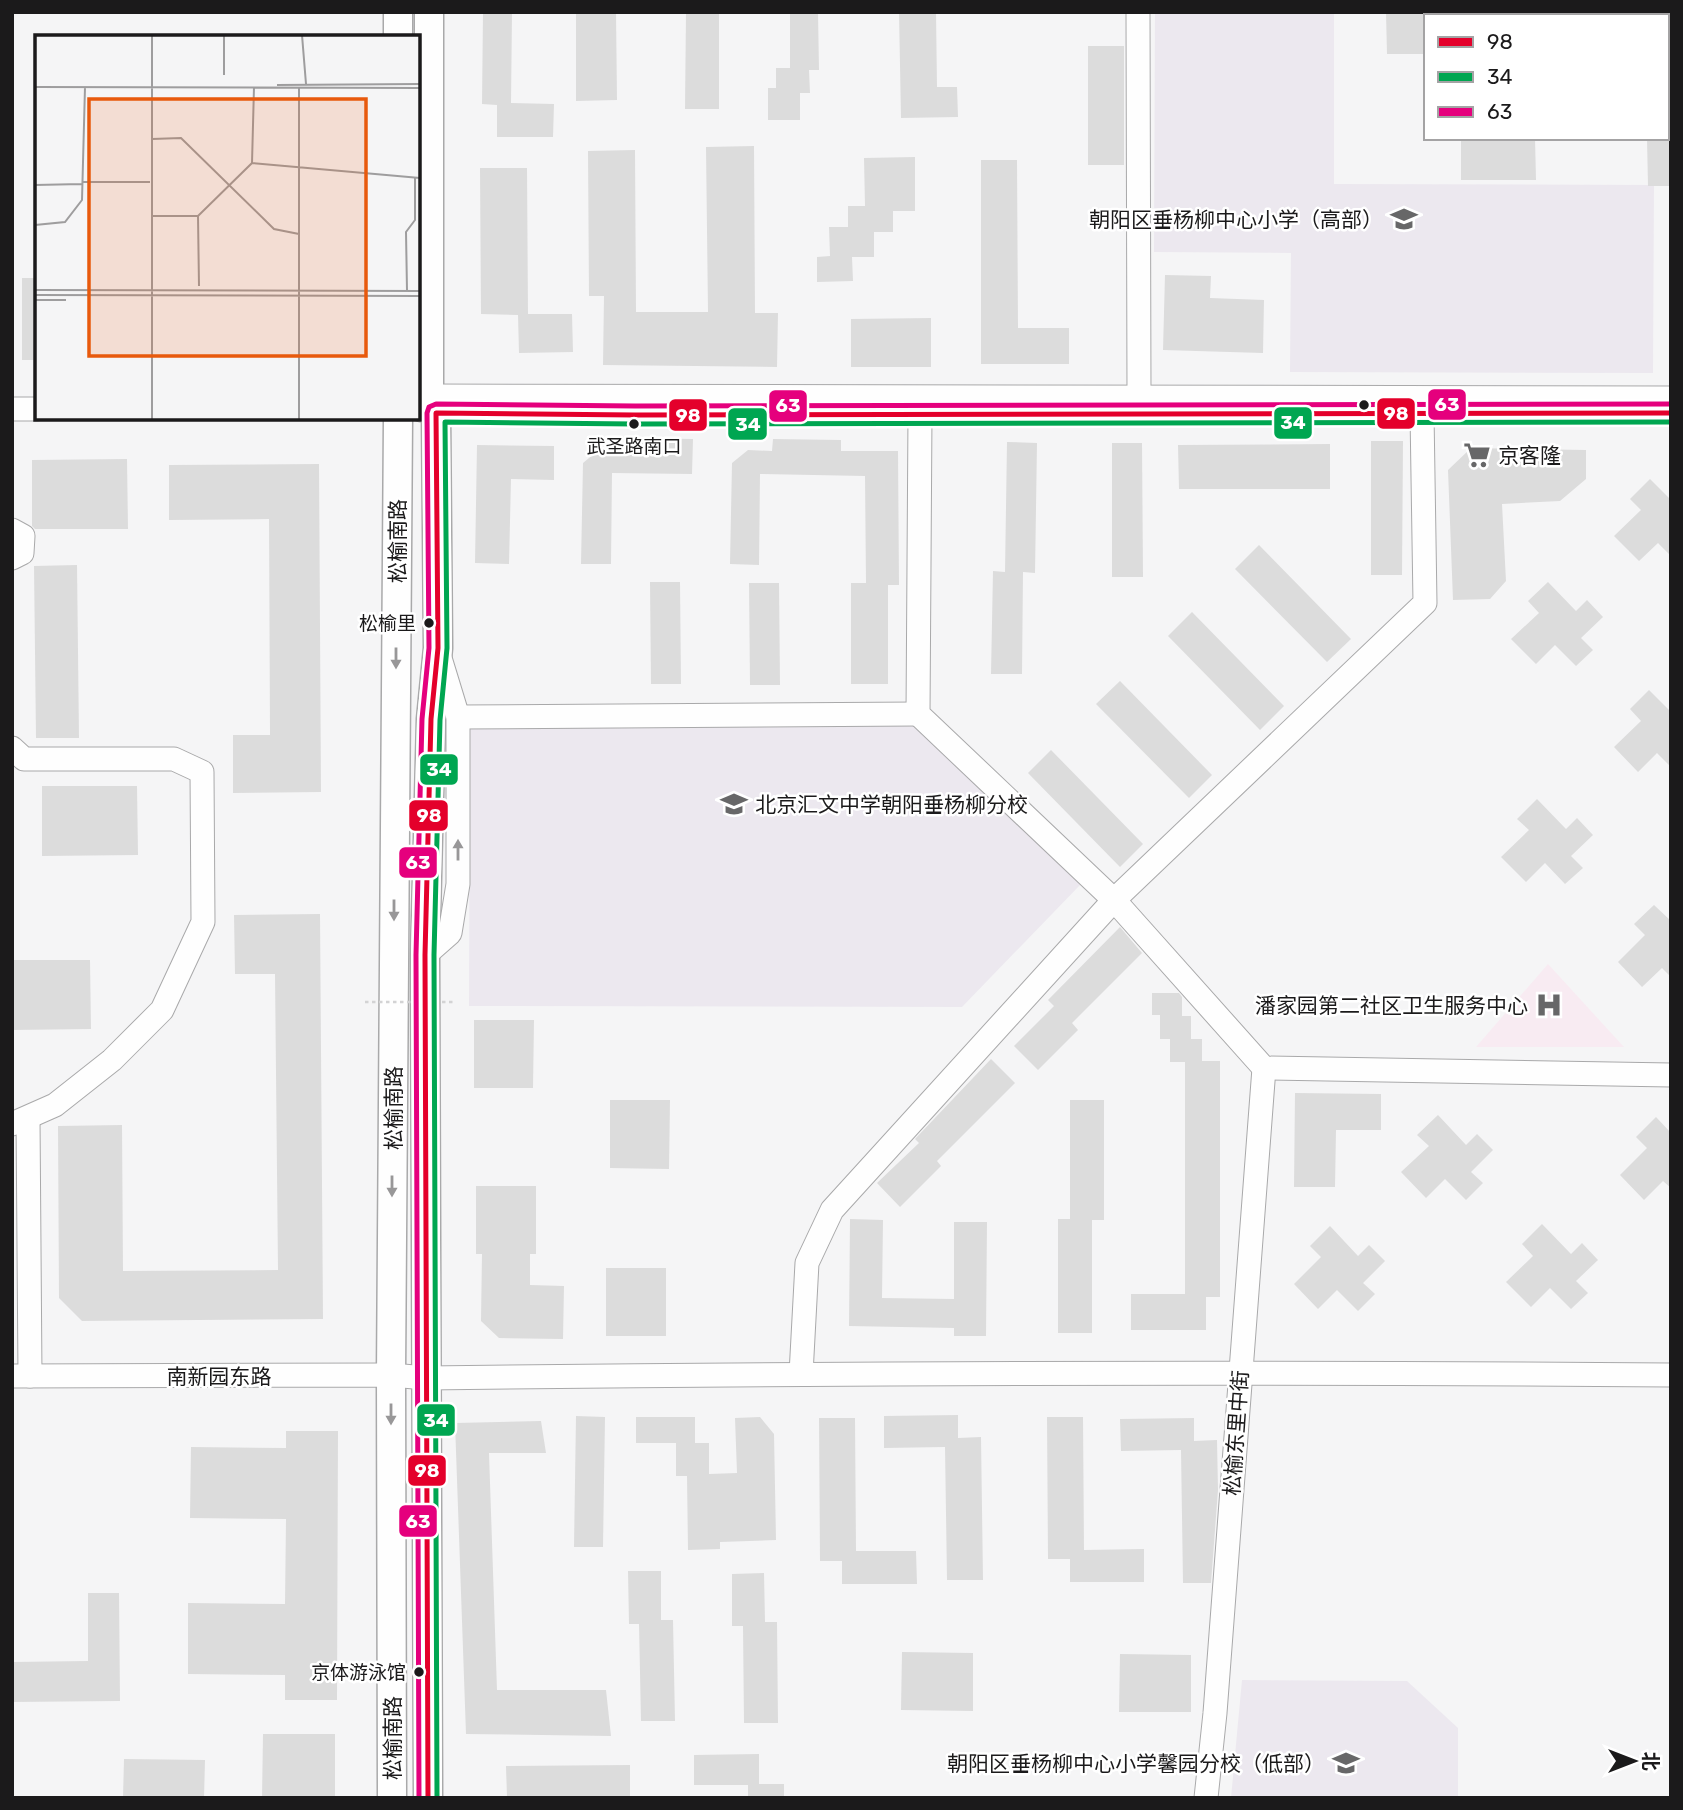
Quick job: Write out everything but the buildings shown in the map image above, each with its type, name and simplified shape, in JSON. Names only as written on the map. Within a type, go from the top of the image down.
[{"type":"main road","points":[[398,12],[398,35]]},
{"type":"main road","name":"松榆南路","points":[[428,1798],[425,955],[431,719],[438,648],[426,405],[429,12]]},
{"type":"main road","name":"松榆南路","points":[[392,1798],[391,1375],[398,420]]},
{"type":"street","points":[[1138,12],[1139,397]]},
{"type":"street","points":[[426,405],[1139,397],[1671,398]]},
{"type":"street","points":[[426,405],[920,414],[1671,413]]},
{"type":"street","points":[[12,409],[35,409]]},
{"type":"street","points":[[801,1374],[807,1263],[832,1210],[1114,900],[1425,603],[1422,413]]},
{"type":"street","points":[[918,714],[920,414]]},
{"type":"street","points":[[12,530],[23,536],[22,553],[12,558]]},
{"type":"street","points":[[425,955],[450,933],[458,884],[458,717],[438,648]]},
{"type":"street","points":[[458,717],[918,714],[1114,900],[1264,1069],[1671,1075]]},
{"type":"street","points":[[12,748],[24,759],[174,759],[202,772],[204,922],[162,1010],[113,1060],[55,1105],[20,1121],[21,1376]]},
{"type":"street","name":"松榆东里中街","points":[[1206,1798],[1215,1713],[1264,1069]]},
{"type":"street","name":"南新园东路","points":[[21,1376],[391,1375],[426,1378],[1241,1372],[1671,1375]]},
{"type":"path","points":[[365,1002],[453,1002]]},
{"type":"shaded area","name":"朝阳区垂杨柳中心小学（高部）","points":[[1155,12],[1334,12],[1334,184],[1654,185],[1653,373],[1290,372],[1291,253],[1154,252]]},
{"type":"shaded area","name":"北京汇文中学朝阳垂杨柳分校","points":[[470,723],[917,724],[1081,884],[962,1007],[469,1006]]},
{"type":"shaded area","name":"潘家园第二社区卫生服务中心","points":[[1548,964],[1624,1047],[1476,1047]]},
{"type":"shaded area","name":"朝阳区垂杨柳中心小学馨园分校（低部）","points":[[1242,1680],[1407,1681],[1458,1728],[1458,1798],[1231,1798]]},
{"type":"transit line","name":"63","points":[[419,1798],[416,955],[422,719],[429,648],[429,407],[436,404],[1671,404]]},
{"type":"transit line","name":"98","points":[[428,1798],[425,955],[431,719],[438,648],[436,413],[1671,413]]},
{"type":"transit line","name":"34","points":[[437,1798],[434,955],[440,720],[447,648],[445,422],[1671,422]]},
{"type":"place","name":"朝阳区垂杨柳中心小学（高部）","points":[[1404,219]]},
{"type":"place","name":"武圣路南口","points":[[634,424]]},
{"type":"place","name":"京客隆","points":[[1477,455]]},
{"type":"place","name":"松榆里","points":[[429,623]]},
{"type":"place","name":"北京汇文中学朝阳垂杨柳分校","points":[[734,804]]},
{"type":"place","name":"潘家园第二社区卫生服务中心","points":[[1549,1005]]},
{"type":"place","name":"京体游泳馆","points":[[419,1672]]},
{"type":"place","name":"朝阳区垂杨柳中心小学馨园分校（低部）","points":[[1346,1763]]}]
